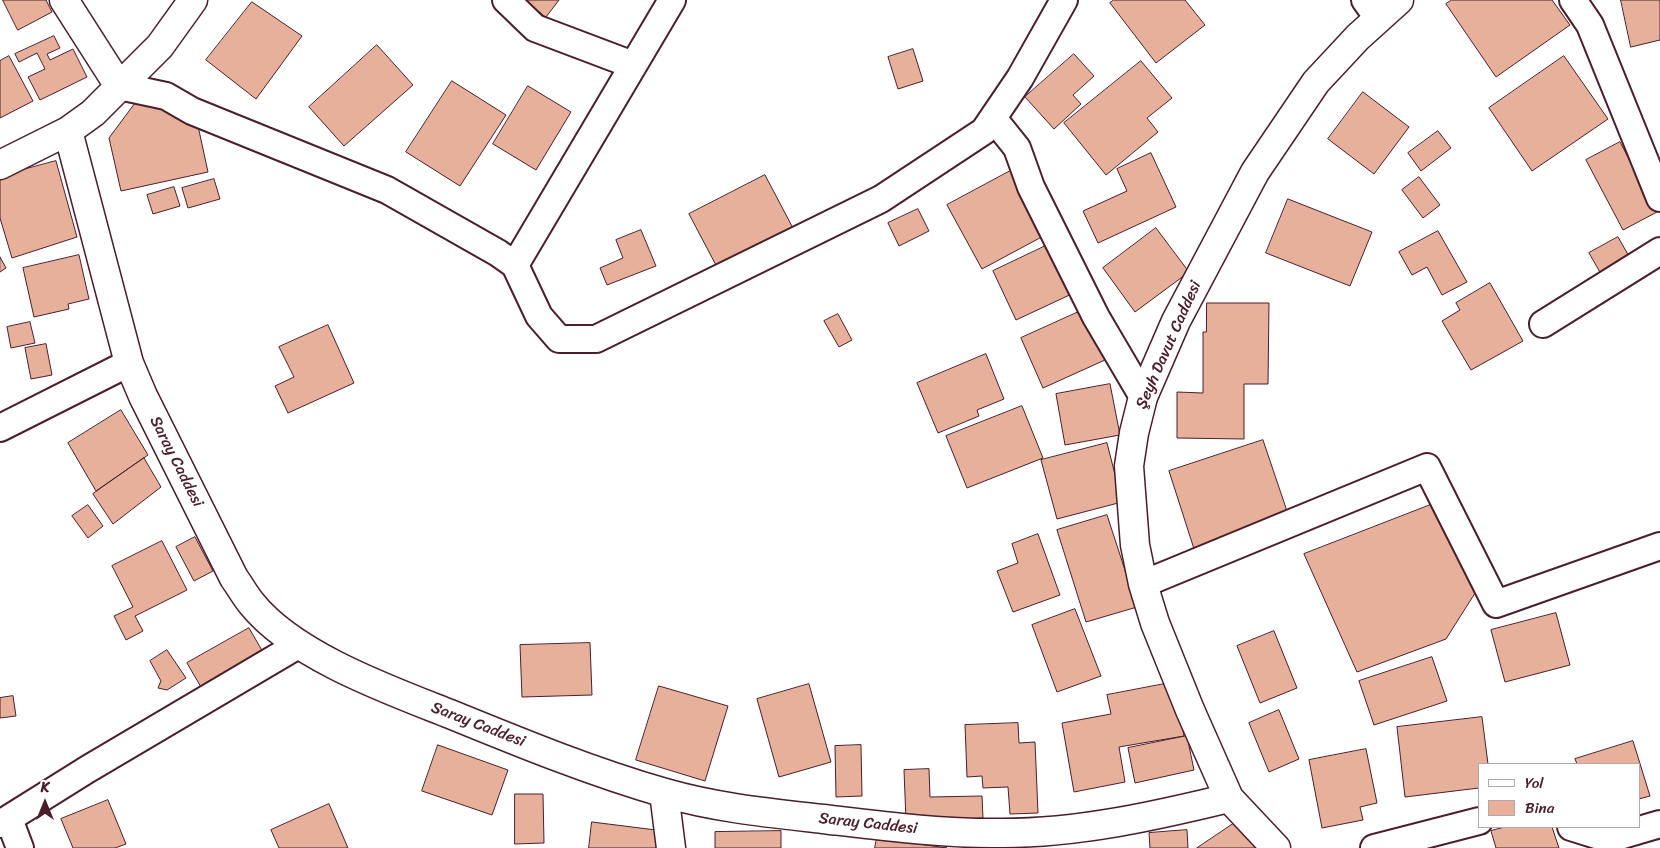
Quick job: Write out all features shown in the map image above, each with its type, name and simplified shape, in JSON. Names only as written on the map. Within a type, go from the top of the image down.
[{"type":"street","points":[[64,0],[119,86],[166,96],[192,111],[387,190],[498,253],[515,264],[539,316],[559,339],[596,339],[882,199],[984,131],[1020,78],[1064,0]]},
{"type":"street","points":[[0,165],[68,131],[93,113],[160,46],[193,0]]},
{"type":"street","points":[[506,0],[535,28],[633,65]]},
{"type":"street","points":[[515,264],[672,0]]},
{"type":"street","name":"Şeyh Davut Caddesi","points":[[1276,848],[1229,798],[1167,655],[1143,584],[1135,545],[1129,466],[1134,433],[1143,397],[1176,321],[1255,172],[1316,82],[1338,57],[1371,9],[1399,0]]},
{"type":"street","points":[[1573,0],[1590,26],[1660,198]]},
{"type":"street","points":[[993,118],[1017,148],[1031,187],[1096,317],[1143,397]]},
{"type":"street","name":"Saray Caddesi","points":[[68,131],[130,363],[147,404],[234,578],[252,604],[270,623],[298,645],[415,700],[600,772],[664,793],[703,803],[746,810],[889,826],[1004,834],[1121,822],[1229,798]]},
{"type":"street","points":[[1543,324],[1660,251]]},
{"type":"street","points":[[0,428],[130,363]]},
{"type":"street","points":[[1143,584],[1427,467],[1496,604],[1660,546]]},
{"type":"street","points":[[20,848],[4,822],[88,769],[298,645]]},
{"type":"street","points":[[664,793],[671,848]]},
{"type":"street","points":[[1374,848],[1478,821]]},
{"type":"street","points":[[1573,828],[1609,839],[1660,824]]},
{"type":"building","points":[[3,0],[46,0],[52,12],[18,30]]},
{"type":"building","points":[[525,0],[559,0],[546,17]]},
{"type":"building","points":[[1114,0],[1185,0],[1205,25],[1156,63],[1110,3]]},
{"type":"building","points":[[1452,0],[1552,0],[1570,25],[1496,77],[1446,4]]},
{"type":"building","points":[[1621,0],[1660,0],[1660,40],[1631,47]]},
{"type":"building","points":[[252,2],[302,36],[256,99],[206,60]]},
{"type":"building","points":[[54,36],[60,48],[47,54],[50,60],[73,49],[87,77],[40,100],[28,77],[45,69],[37,53],[19,62],[15,54]]},
{"type":"building","points":[[377,45],[413,85],[344,146],[309,107]]},
{"type":"building","points":[[913,49],[923,81],[898,89],[888,57]]},
{"type":"building","points":[[1074,54],[1094,76],[1073,95],[1081,104],[1054,129],[1025,97]]},
{"type":"building","points":[[9,56],[33,101],[0,118],[0,61]]},
{"type":"building","points":[[1564,56],[1608,119],[1532,171],[1489,108]]},
{"type":"building","points":[[1141,61],[1172,98],[1147,118],[1158,132],[1106,175],[1064,123]]},
{"type":"building","points":[[452,81],[506,115],[460,186],[406,152]]},
{"type":"building","points":[[528,86],[571,112],[536,170],[493,144]]},
{"type":"building","points":[[1363,92],[1409,127],[1374,174],[1328,139]]},
{"type":"building","points":[[147,98],[198,126],[208,172],[121,191],[109,138],[138,99]]},
{"type":"building","points":[[1438,131],[1451,148],[1421,171],[1408,153]]},
{"type":"building","points":[[1620,142],[1657,212],[1623,230],[1586,160]]},
{"type":"building","points":[[1151,153],[1176,207],[1098,243],[1083,211],[1127,191],[1117,169]]},
{"type":"building","points":[[56,161],[77,237],[12,258],[0,218],[0,176]]},
{"type":"building","points":[[1014,169],[1049,233],[982,269],[947,205]]},
{"type":"building","points":[[765,175],[794,230],[718,269],[689,214]]},
{"type":"building","points":[[1419,177],[1440,205],[1423,218],[1402,190]]},
{"type":"building","points":[[214,179],[220,199],[188,208],[182,188]]},
{"type":"building","points":[[174,187],[180,206],[153,214],[147,195]]},
{"type":"building","points":[[1288,199],[1372,232],[1350,286],[1266,253]]},
{"type":"building","points":[[918,209],[929,231],[899,246],[888,223]]},
{"type":"building","points":[[1156,228],[1189,272],[1135,312],[1103,268]]},
{"type":"building","points":[[641,230],[656,266],[607,285],[600,268],[623,258],[616,240]]},
{"type":"building","points":[[1438,231],[1467,282],[1442,295],[1427,267],[1412,275],[1399,252]]},
{"type":"building","points":[[1618,237],[1630,258],[1601,274],[1589,253]]},
{"type":"building","points":[[1054,242],[1076,292],[1016,320],[993,271]]},
{"type":"building","points":[[79,255],[89,299],[68,304],[69,309],[34,317],[23,268]]},
{"type":"building","points":[[0,257],[6,268],[0,272]]},
{"type":"building","points":[[1490,283],[1523,341],[1471,370],[1442,321],[1460,310],[1456,303]]},
{"type":"building","points":[[1207,303],[1269,303],[1268,384],[1244,384],[1244,439],[1177,438],[1177,392],[1203,393],[1203,332],[1206,332]]},
{"type":"building","points":[[1083,310],[1105,360],[1043,388],[1021,338]]},
{"type":"building","points":[[838,314],[852,340],[839,347],[824,321]]},
{"type":"building","points":[[30,322],[35,343],[11,348],[7,327]]},
{"type":"building","points":[[328,325],[354,383],[288,413],[275,386],[294,377],[279,347]]},
{"type":"building","points":[[46,344],[52,375],[31,379],[25,348]]},
{"type":"building","points":[[986,354],[1004,399],[977,410],[979,416],[938,433],[917,383]]},
{"type":"building","points":[[1110,384],[1120,435],[1065,445],[1056,394]]},
{"type":"building","points":[[1022,406],[1043,458],[967,488],[946,436]]},
{"type":"building","points":[[121,410],[148,455],[96,491],[68,443]]},
{"type":"building","points":[[1263,440],[1290,520],[1195,552],[1169,471]]},
{"type":"building","points":[[1107,443],[1122,502],[1057,519],[1041,460]]},
{"type":"building","points":[[144,458],[161,487],[113,524],[93,494]]},
{"type":"building","points":[[1433,504],[1477,590],[1446,639],[1357,672],[1304,554]]},
{"type":"building","points":[[88,505],[103,526],[88,538],[72,516]]},
{"type":"building","points":[[1107,515],[1137,607],[1086,622],[1057,530]]},
{"type":"building","points":[[1038,534],[1060,595],[1013,612],[997,571],[1018,563],[1012,544]]},
{"type":"building","points":[[195,537],[213,571],[194,581],[176,547]]},
{"type":"building","points":[[162,541],[187,590],[135,616],[143,631],[126,640],[114,616],[133,607],[112,566]]},
{"type":"building","points":[[1075,609],[1101,676],[1057,692],[1032,625]]},
{"type":"building","points":[[1556,613],[1570,665],[1505,682],[1491,630]]},
{"type":"building","points":[[249,628],[267,659],[205,694],[187,663]]},
{"type":"building","points":[[1274,631],[1297,688],[1260,703],[1237,646]]},
{"type":"building","points":[[590,643],[592,695],[522,697],[520,645]]},
{"type":"building","points":[[167,650],[186,678],[167,690],[158,688],[161,681],[150,661]]},
{"type":"building","points":[[1432,657],[1447,701],[1374,725],[1359,681]]},
{"type":"building","points":[[1175,682],[1184,736],[1119,747],[1125,782],[1074,792],[1062,723],[1111,714],[1107,695]]},
{"type":"building","points":[[809,684],[831,762],[779,777],[757,699]]},
{"type":"building","points":[[659,686],[728,706],[705,781],[636,760]]},
{"type":"building","points":[[13,696],[16,716],[0,718],[0,698]]},
{"type":"building","points":[[1279,710],[1299,759],[1269,772],[1249,723]]},
{"type":"building","points":[[1482,717],[1488,763],[1478,763],[1478,788],[1405,797],[1397,727]]},
{"type":"building","points":[[1018,723],[1019,743],[1035,742],[1038,813],[1010,814],[1008,787],[983,788],[982,776],[967,777],[965,725]]},
{"type":"building","points":[[1187,736],[1194,770],[1135,783],[1128,748]]},
{"type":"building","points":[[1633,741],[1640,763],[1577,763],[1575,759]]},
{"type":"building","points":[[438,745],[508,770],[492,815],[422,791]]},
{"type":"building","points":[[861,745],[862,796],[836,797],[835,746]]},
{"type":"building","points":[[1366,749],[1377,803],[1360,807],[1363,820],[1322,828],[1309,760]]},
{"type":"building","points":[[1640,764],[1650,796],[1640,799]]},
{"type":"building","points":[[929,769],[930,797],[982,796],[983,818],[906,821],[904,770]]},
{"type":"building","points":[[515,794],[543,794],[544,843],[515,844]]},
{"type":"building","points":[[108,800],[126,844],[115,848],[73,848],[61,819]]},
{"type":"building","points":[[329,804],[348,848],[279,848],[271,830]]},
{"type":"building","points":[[1242,818],[1263,848],[1197,848]]},
{"type":"building","points":[[592,822],[664,831],[661,848],[589,848]]},
{"type":"building","points":[[1502,828],[1552,828],[1559,848],[1496,848],[1491,831]]},
{"type":"building","points":[[1187,830],[1188,848],[1150,848],[1149,833]]},
{"type":"building","points":[[781,831],[781,848],[715,848],[715,832]]},
{"type":"building","points":[[877,838],[947,848],[875,848]]}]
